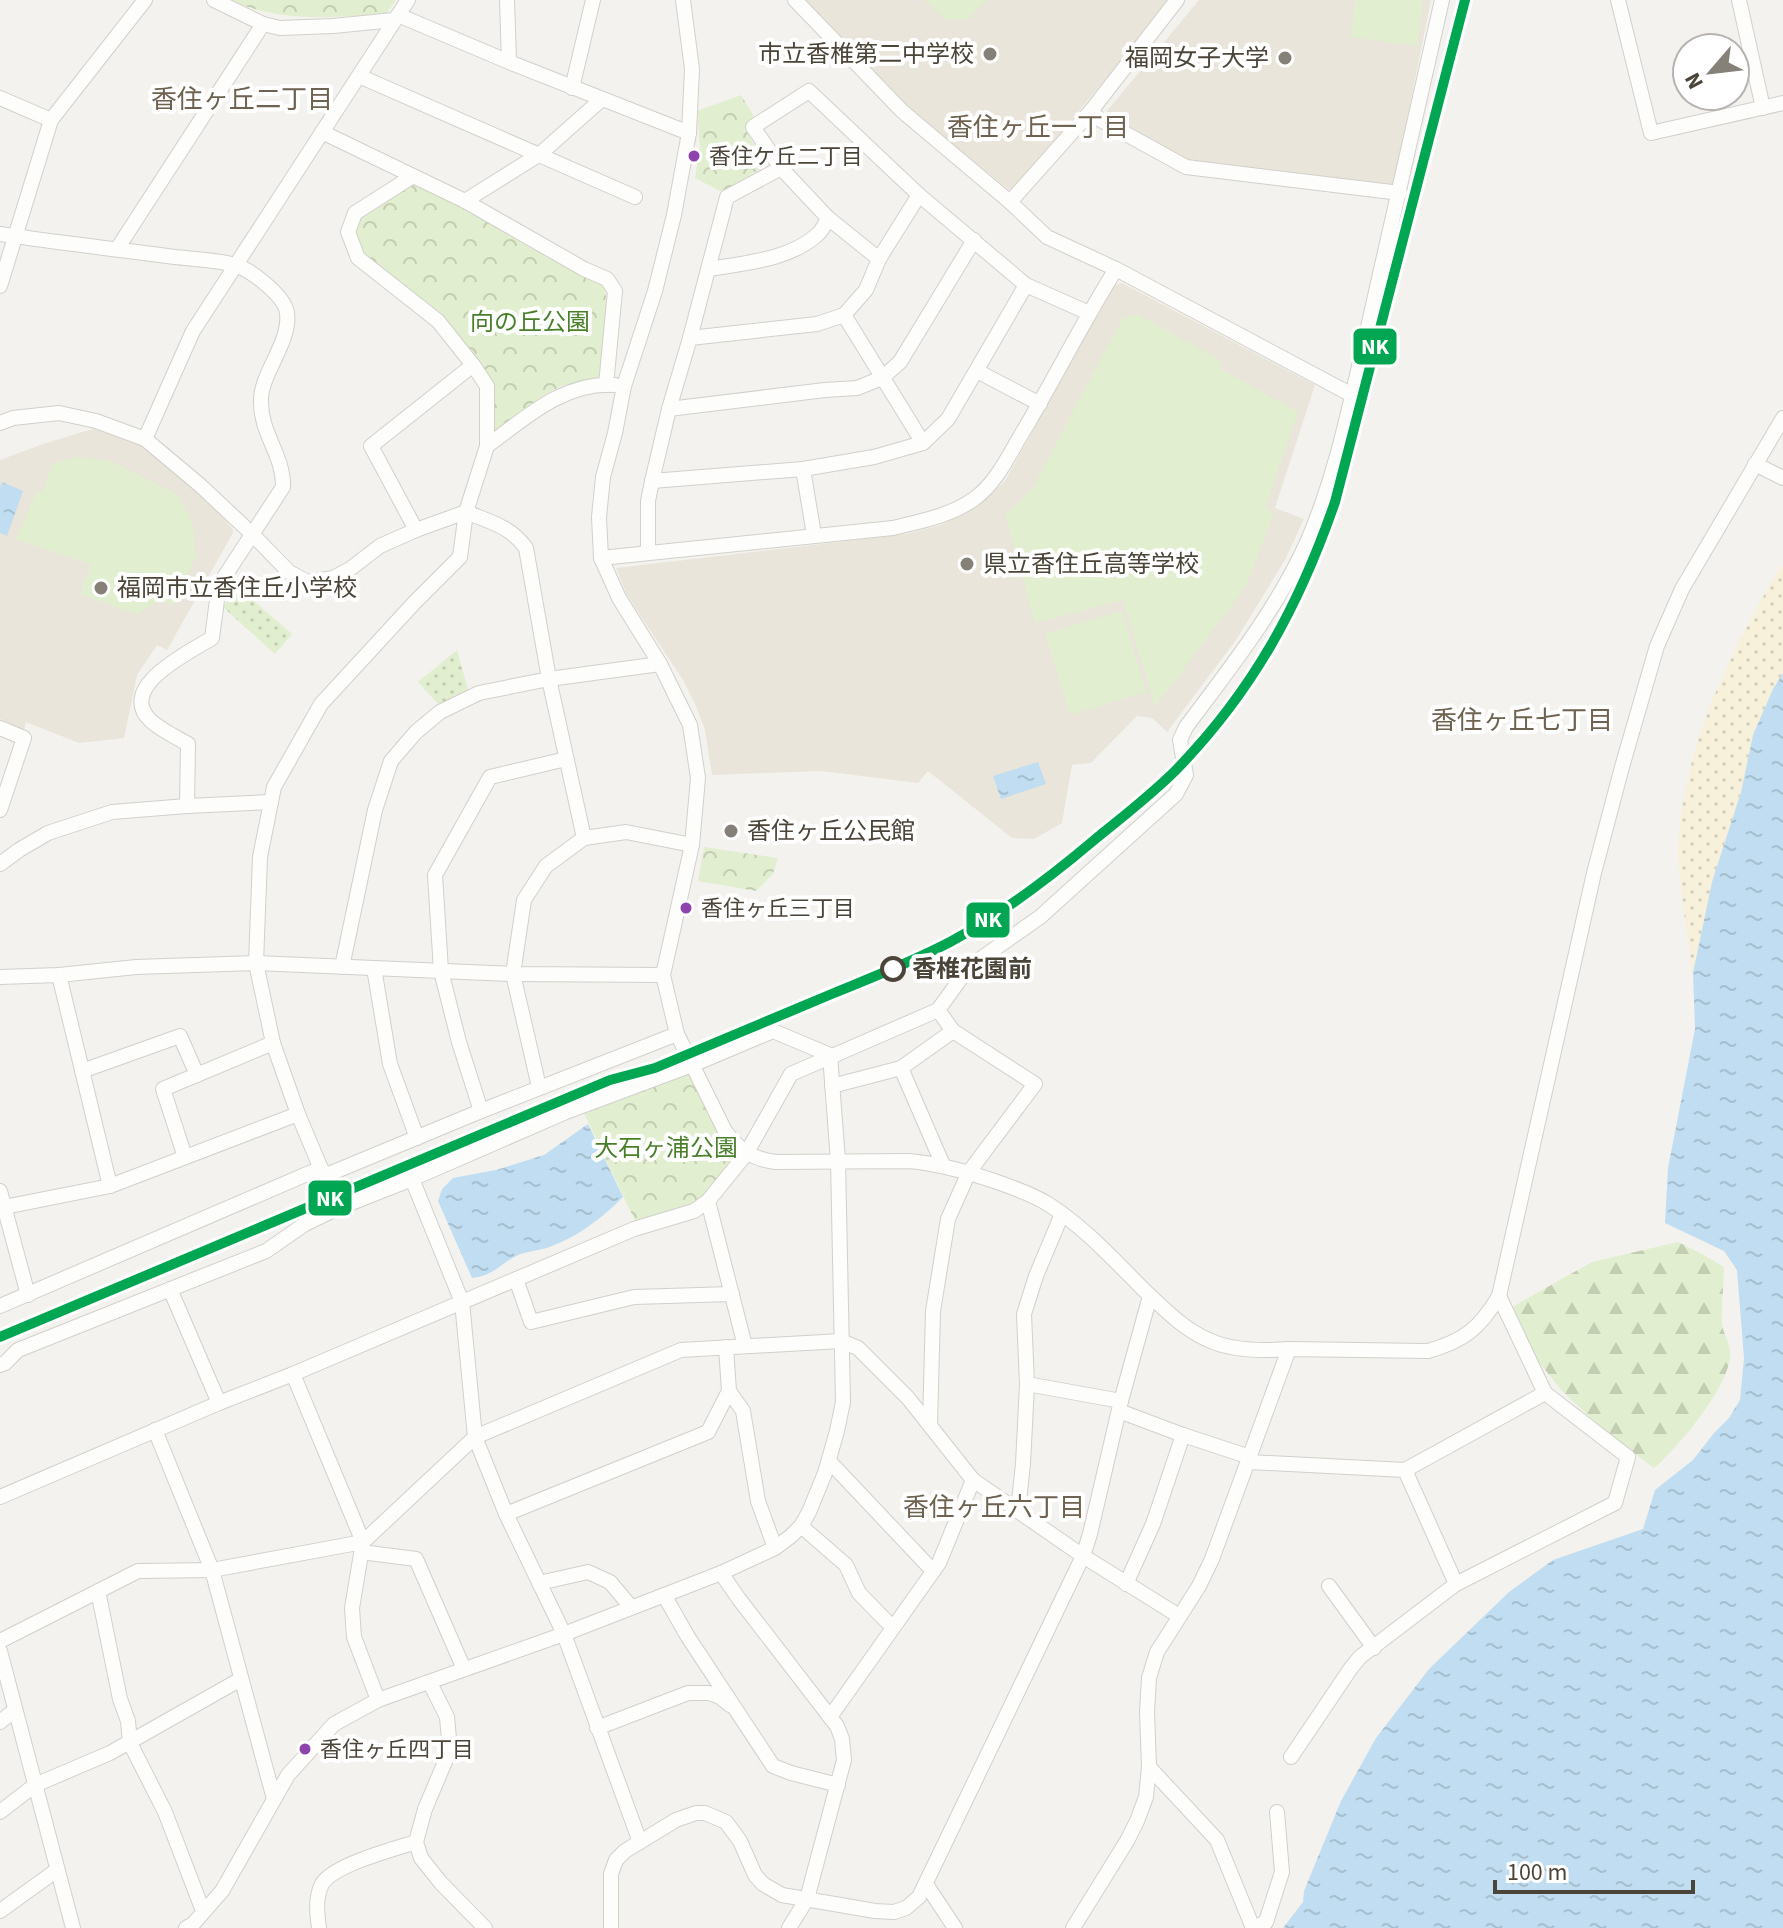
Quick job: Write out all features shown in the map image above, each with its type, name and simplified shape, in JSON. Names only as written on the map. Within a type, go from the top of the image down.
[{"type":"street","points":[[0,286],[7,235],[51,120],[145,0]]},
{"type":"street","points":[[214,0],[263,24],[280,28],[333,26],[396,18],[689,133]]},
{"type":"street","points":[[145,439],[193,331],[408,0]]},
{"type":"street","points":[[507,0],[509,62]]},
{"type":"street","points":[[572,88],[593,0]]},
{"type":"street","points":[[683,0],[692,69],[689,133],[674,215],[655,291],[624,386],[603,477],[599,517],[601,558],[619,598],[660,664],[690,725],[698,778],[692,845],[663,975],[677,1034],[725,1131],[746,1154],[776,1162],[909,1161],[943,1165],[1029,1193],[1086,1233],[1180,1324],[1213,1343],[1271,1351],[1428,1351],[1460,1339],[1480,1325],[1499,1296],[1594,873],[1657,646],[1682,589],[1783,418]]},
{"type":"street","points":[[795,0],[902,111],[1047,237],[1116,269],[1352,395]]},
{"type":"street","points":[[1010,202],[1091,111],[1177,0]]},
{"type":"street","points":[[0,1497],[634,1229],[694,1211],[708,1201],[746,1154],[791,1074],[938,1010],[969,967],[1040,917],[1176,794],[1186,775],[1180,740],[1186,727],[1266,616],[1294,568],[1319,513],[1352,395],[1442,0]]},
{"type":"street","points":[[1618,0],[1651,133],[1783,103]]},
{"type":"street","points":[[1739,0],[1763,108]]},
{"type":"street","points":[[117,249],[263,24]]},
{"type":"street","points":[[359,76],[635,197]]},
{"type":"street","points":[[879,259],[828,218],[781,168],[753,127],[809,91],[919,195],[1026,285],[1089,313]]},
{"type":"street","points":[[0,98],[51,120]]},
{"type":"street","points":[[465,201],[540,154],[602,99]]},
{"type":"street","points":[[1091,111],[1099,119],[1186,167],[1400,193]]},
{"type":"street","points":[[322,132],[465,201],[607,279],[615,291],[606,385]]},
{"type":"street","points":[[648,552],[648,501],[652,481],[727,197],[781,168]]},
{"type":"street","points":[[336,1209],[273,1043],[256,963],[260,857],[274,787],[321,704],[460,557],[466,512],[487,446],[487,386],[438,321],[358,258],[348,232],[355,213],[413,176]]},
{"type":"street","points":[[690,338],[817,324],[844,315],[866,290],[879,259],[919,195]]},
{"type":"street","points":[[709,269],[765,259],[796,249],[820,233],[828,218]]},
{"type":"street","points":[[7,235],[237,265],[272,289],[282,300],[287,313],[284,336],[261,396],[261,415],[283,471],[283,487],[219,585],[212,638],[155,675],[144,688],[142,706],[148,719],[188,744],[187,806]]},
{"type":"street","points":[[669,409],[857,388],[882,378],[900,362],[974,240]]},
{"type":"street","points":[[601,558],[893,528],[938,517],[974,499],[995,478],[1116,269]]},
{"type":"street","points":[[652,481],[803,469],[874,457],[923,443],[948,419],[1026,285]]},
{"type":"street","points":[[844,315],[923,443]]},
{"type":"street","points":[[416,530],[371,446],[473,365]]},
{"type":"street","points":[[977,371],[1040,404]]},
{"type":"street","points":[[487,446],[546,403],[577,389],[624,386]]},
{"type":"street","points":[[0,423],[13,418],[59,413],[96,421],[145,439],[201,486],[289,572],[308,582],[333,578],[380,546],[466,512],[517,535],[526,548],[549,679],[584,838]]},
{"type":"street","points":[[1755,464],[1783,478]]},
{"type":"street","points":[[803,469],[814,535]]},
{"type":"street","points":[[342,967],[375,810],[391,761],[416,732],[440,712],[479,693],[549,679],[660,664]]},
{"type":"street","points":[[0,728],[24,738],[0,810]]},
{"type":"street","points":[[481,1111],[441,971],[435,875],[490,777],[566,759]]},
{"type":"street","points":[[0,864],[48,833],[112,812],[271,802]]},
{"type":"street","points":[[539,1087],[513,974],[524,900],[546,866],[584,838],[626,832],[692,845]]},
{"type":"street","points":[[1,974],[59,975],[136,967],[256,963],[513,974],[663,975]]},
{"type":"street","points":[[374,968],[390,1064],[417,1138]]},
{"type":"street","points":[[59,975],[110,1186]]},
{"type":"street","points":[[930,1425],[933,1311],[948,1219],[969,1172],[1035,1084],[953,1031],[938,1010]]},
{"type":"street","points":[[0,1365],[18,1350],[266,1251],[305,1224],[336,1209],[566,1112],[773,1031],[830,1055]]},
{"type":"street","points":[[832,1086],[901,1068],[953,1031]]},
{"type":"street","points":[[0,1306],[323,1172],[417,1138],[677,1034]]},
{"type":"street","points":[[82,1071],[180,1036],[197,1075]]},
{"type":"street","points":[[185,1157],[163,1089],[273,1043]]},
{"type":"street","points":[[186,1928],[222,1891],[288,1775],[334,1724],[378,1700],[564,1634],[721,1573],[775,1548],[801,1526],[829,1461],[843,1402],[838,1161],[830,1055]]},
{"type":"street","points":[[901,1068],[943,1165]]},
{"type":"street","points":[[2,1208],[110,1186],[298,1114]]},
{"type":"street","points":[[412,1179],[462,1302],[475,1437],[506,1514],[564,1634],[640,1842]]},
{"type":"street","points":[[0,1191],[2,1208],[28,1295]]},
{"type":"street","points":[[708,1201],[745,1346]]},
{"type":"street","points":[[1018,1510],[1027,1384],[1024,1314],[1062,1214]]},
{"type":"street","points":[[516,1279],[531,1322],[634,1297],[732,1294]]},
{"type":"street","points":[[170,1289],[219,1403]]},
{"type":"street","points":[[611,1928],[611,1874],[616,1860],[625,1851],[687,1815],[705,1813],[726,1822],[734,1831],[755,1875],[763,1884],[782,1895],[894,1912],[906,1908],[919,1897],[1083,1556],[1150,1296]]},
{"type":"street","points":[[1291,1757],[1360,1657],[1456,1584],[1615,1503],[1628,1457],[1545,1393],[1499,1296]]},
{"type":"street","points":[[362,1547],[475,1437],[681,1350],[841,1341],[858,1348],[908,1398],[973,1480],[1083,1556],[1179,1616]]},
{"type":"street","points":[[506,1514],[708,1432],[729,1391],[726,1347]]},
{"type":"street","points":[[1073,1928],[1137,1821],[1146,1797],[1149,1678],[1157,1652],[1199,1586],[1212,1559],[1289,1349]]},
{"type":"street","points":[[293,1374],[362,1547],[352,1608],[354,1637],[378,1700]]},
{"type":"street","points":[[1027,1384],[1120,1406],[1183,1435],[1250,1460],[1405,1470],[1545,1393]]},
{"type":"street","points":[[729,1391],[743,1411],[758,1501],[775,1548]]},
{"type":"street","points":[[155,1430],[212,1570],[274,1799]]},
{"type":"street","points":[[1126,1584],[1153,1524],[1183,1435]]},
{"type":"street","points":[[829,1461],[933,1571]]},
{"type":"street","points":[[1405,1470],[1456,1584]]},
{"type":"street","points":[[830,1717],[939,1563],[973,1480]]},
{"type":"street","points":[[801,1526],[846,1565],[859,1593],[893,1628]]},
{"type":"street","points":[[0,1641],[138,1571],[212,1570],[362,1547],[416,1559],[464,1669]]},
{"type":"street","points":[[539,1583],[588,1572],[610,1582],[631,1607]]},
{"type":"street","points":[[721,1573],[837,1726],[844,1749],[838,1785],[807,1899],[789,1928]]},
{"type":"street","points":[[1329,1586],[1374,1648]]},
{"type":"street","points":[[98,1591],[120,1699],[128,1721],[130,1743],[165,1812],[203,1911]]},
{"type":"street","points":[[664,1595],[773,1766],[838,1785]]},
{"type":"street","points":[[0,1651],[73,1928]]},
{"type":"street","points":[[0,1812],[35,1785],[130,1743],[241,1679]]},
{"type":"street","points":[[430,1683],[447,1717],[450,1750],[425,1809],[416,1842],[421,1858],[441,1883],[485,1928]]},
{"type":"street","points":[[597,1728],[688,1693],[709,1693],[733,1707]]},
{"type":"street","points":[[0,1722],[15,1710]]},
{"type":"street","points":[[1149,1767],[1217,1840],[1254,1928],[1266,1922],[1282,1872],[1277,1812]]},
{"type":"street","points":[[319,1928],[316,1905],[323,1882],[339,1869],[416,1842]]},
{"type":"street","points":[[0,1911],[57,1870]]},
{"type":"street","points":[[926,1884],[955,1928]]},
{"type":"shaded area","name":"市立香椎第二中学校","points":[[800,0],[1171,0],[1012,192],[906,107]]},
{"type":"shaded area","name":"福岡女子大学","points":[[1199,0],[1431,0],[1393,190],[1185,159],[1102,117]]},
{"type":"shaded area","name":"県立香住丘高等学校","points":[[1122,283],[1315,385],[1275,508],[1304,519],[1285,560],[1236,640],[1167,732],[1152,718],[1137,716],[1091,763],[1072,765],[1062,823],[1034,839],[1012,838],[928,771],[918,783],[821,771],[712,775],[705,730],[696,706],[683,680],[627,595],[616,568],[906,534],[941,525],[977,507],[1005,481],[1113,286]]},
{"type":"shaded area","name":"福岡市立香住丘小学校","points":[[99,427],[142,443],[206,496],[234,531],[167,650],[157,645],[137,675],[124,738],[79,743],[26,722],[24,730],[0,719],[0,460]]},
{"type":"green space","points":[[230,0],[396,0],[387,13],[308,17],[269,12]]},
{"type":"green space","points":[[924,0],[986,0],[969,19],[945,19]]},
{"type":"green space","points":[[1355,0],[1423,0],[1417,46],[1351,37]]},
{"type":"green space","points":[[741,95],[755,118],[745,128],[765,166],[722,192],[695,178],[700,147],[697,111]]},
{"type":"green space","name":"向の丘公園","points":[[413,179],[603,283],[609,310],[603,376],[561,386],[538,399],[492,437],[490,385],[440,320],[360,257],[350,232],[357,214]]},
{"type":"green space","points":[[1137,314],[1222,361],[1219,368],[1298,412],[1265,508],[1274,513],[1246,586],[1155,707],[1123,600],[1035,623],[1005,516],[1032,489],[1122,319]]},
{"type":"green space","points":[[76,457],[111,461],[179,495],[192,522],[196,556],[174,605],[160,600],[136,614],[80,594],[91,564],[16,539],[37,491],[42,493],[53,463]]},
{"type":"green space","points":[[238,587],[292,634],[275,654],[223,607]]},
{"type":"green space","points":[[1122,611],[1146,692],[1070,715],[1045,634]]},
{"type":"green space","points":[[457,650],[469,693],[439,705],[418,682]]},
{"type":"green space","points":[[704,847],[778,858],[773,874],[756,891],[698,881]]},
{"type":"green space","name":"大石ヶ浦公園","points":[[691,1067],[743,1155],[708,1200],[638,1227],[581,1107]]},
{"type":"green space","points":[[1678,1242],[1724,1267],[1722,1323],[1730,1358],[1711,1402],[1688,1433],[1654,1468],[1607,1433],[1561,1390],[1515,1328],[1512,1307],[1592,1262]]},
{"type":"sand","points":[[1783,565],[1783,673],[1753,735],[1741,792],[1712,882],[1693,973],[1678,854],[1689,773],[1725,671]]},
{"type":"water","points":[[2,482],[23,491],[7,536],[0,533]]},
{"type":"water","points":[[1783,673],[1783,1928],[1283,1928],[1303,1902],[1304,1891],[1341,1801],[1376,1738],[1429,1669],[1509,1592],[1553,1560],[1643,1529],[1655,1490],[1693,1460],[1729,1418],[1740,1400],[1744,1358],[1737,1270],[1724,1251],[1665,1223],[1668,1168],[1695,1029],[1693,973],[1712,882],[1741,792],[1753,735]]},
{"type":"water","points":[[1038,762],[1046,784],[1001,799],[993,776]]},
{"type":"water","points":[[588,1124],[623,1197],[599,1219],[572,1237],[547,1248],[520,1254],[491,1272],[472,1278],[438,1201],[442,1189],[453,1178],[496,1170],[544,1155]]},
{"type":"transit line","name":"NK","points":[[0,1337],[610,1080],[655,1068],[921,956],[988,920],[1024,895],[1156,789],[1203,740],[1251,678],[1289,612],[1321,540],[1335,502],[1465,0]]},
{"type":"place","name":"市立香椎第二中学校","points":[[990,54]]},
{"type":"place","name":"福岡女子大学","points":[[1285,58]]},
{"type":"place","name":"香住ケ丘二丁目","points":[[694,156]]},
{"type":"place","name":"県立香住丘高等学校","points":[[967,564]]},
{"type":"place","name":"福岡市立香住丘小学校","points":[[101,588]]},
{"type":"place","name":"香住ヶ丘公民館","points":[[731,831]]},
{"type":"place","name":"香住ヶ丘三丁目","points":[[686,908]]},
{"type":"place","name":"香椎花園前","points":[[893,969]]},
{"type":"place","name":"香住ヶ丘四丁目","points":[[305,1749]]},
{"type":"district","name":"香住ヶ丘二丁目","points":[[242,99]]},
{"type":"district","name":"香住ヶ丘一丁目","points":[[1038,127]]},
{"type":"district","name":"香住ヶ丘七丁目","points":[[1522,720]]},
{"type":"district","name":"香住ヶ丘六丁目","points":[[994,1507]]}]
